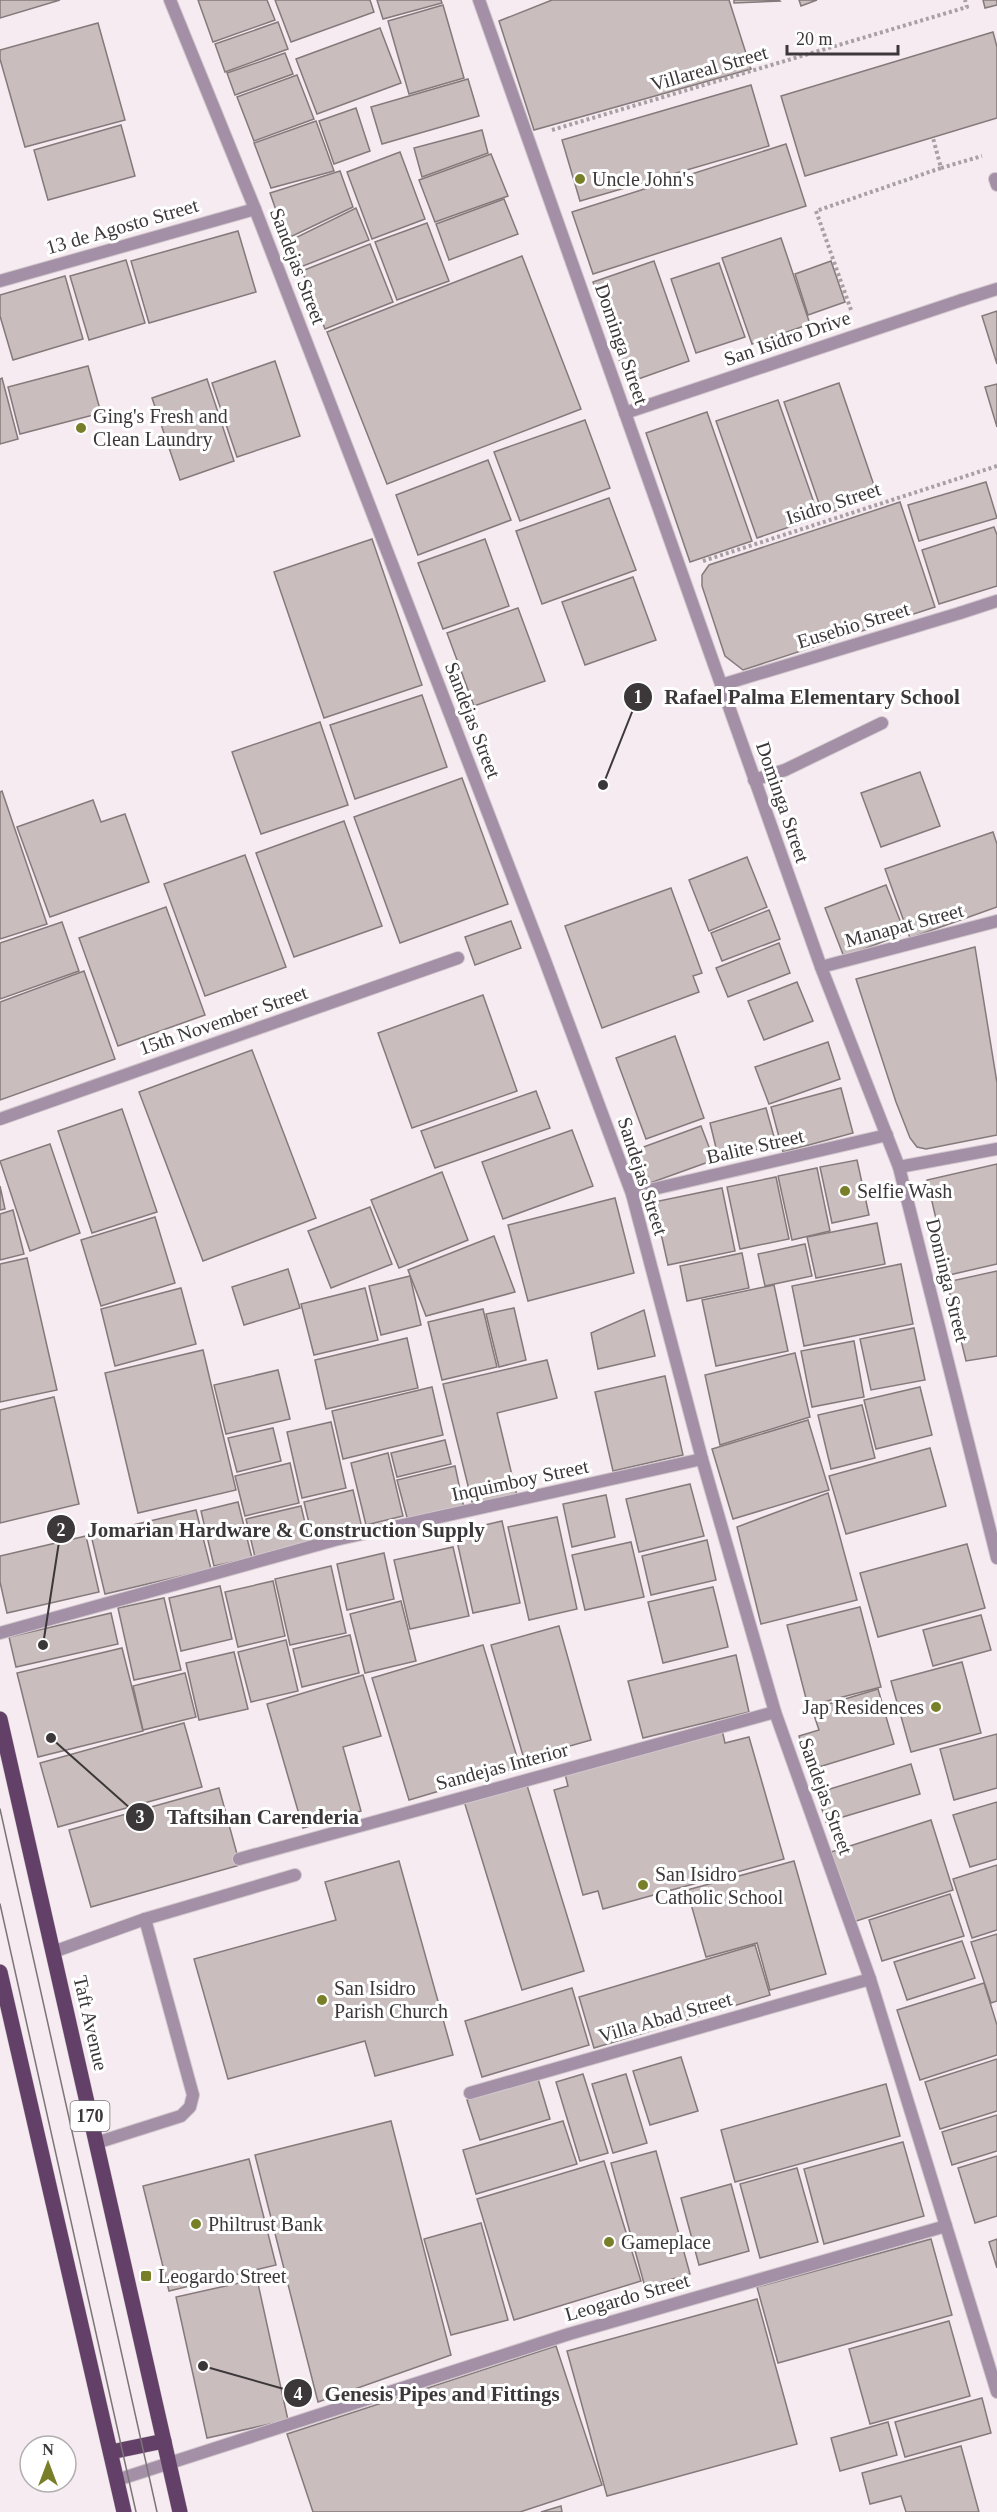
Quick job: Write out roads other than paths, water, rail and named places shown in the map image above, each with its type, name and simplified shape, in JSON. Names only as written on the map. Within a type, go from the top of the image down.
[{"type":"main road","name":"Taft Avenue","points":[[0,1719],[180,2512]]},
{"type":"main road","points":[[0,1972],[124,2512]]},
{"type":"main road","points":[[111,2452],[164,2441]]},
{"type":"street","name":"Sandejas Street","points":[[170,0],[255,209],[544,958],[632,1194],[702,1460],[775,1712],[870,1978],[997,2391]]},
{"type":"street","name":"Dominga Street","points":[[479,0],[821,967],[899,1167],[997,1557]]},
{"type":"street","name":"13 de Agosto Street","points":[[0,282],[255,209]]},
{"type":"street","name":"San Isidro Drive","points":[[626,413],[997,289]]},
{"type":"street","name":"Eusebio Street","points":[[721,685],[997,601]]},
{"type":"street","points":[[754,780],[785,770],[882,723]]},
{"type":"street","name":"Manapat Street","points":[[821,967],[997,921]]},
{"type":"street","name":"15th November Street","points":[[0,1119],[458,958]]},
{"type":"street","name":"Balite Street","points":[[632,1194],[887,1135]]},
{"type":"street","points":[[899,1167],[997,1149]]},
{"type":"street","name":"Inquimboy Street","points":[[0,1633],[335,1540],[702,1460]]},
{"type":"street","name":"Sandejas Interior","points":[[239,1859],[775,1712]]},
{"type":"street","points":[[53,1952],[145,1919],[295,1875]]},
{"type":"street","points":[[96,2143],[181,2116],[190,2107],[193,2095],[145,1919]]},
{"type":"street","name":"Villa Abad Street","points":[[470,2093],[870,1978]]},
{"type":"street","name":"Leogardo Street","points":[[117,2480],[570,2334],[946,2226]]},
{"type":"tram line","points":[[0,1809],[157,2512]]},
{"type":"tram line","points":[[0,1904],[136,2512]]},
{"type":"place","name":"Uncle John's","points":[[580,179]]},
{"type":"place","name":"Ging's Fresh and Clean Laundry","points":[[81,428]]},
{"type":"place","name":"Rafael Palma Elementary School","points":[[603,785]]},
{"type":"place","name":"Selfie Wash","points":[[845,1191]]},
{"type":"place","name":"Jomarian Hardware & Construction Supply","points":[[43,1645]]},
{"type":"place","name":"Jap Residences","points":[[936,1707]]},
{"type":"place","name":"Taftsihan Carenderia","points":[[51,1738]]},
{"type":"place","name":"San Isidro Catholic School","points":[[643,1885]]},
{"type":"place","name":"San Isidro Parish Church","points":[[322,2000]]},
{"type":"place","name":"Philtrust Bank","points":[[196,2224]]},
{"type":"place","name":"Gameplace","points":[[609,2242]]},
{"type":"place","name":"Leogardo Street","points":[[146,2276]]},
{"type":"place","name":"Genesis Pipes and Fittings","points":[[203,2366]]}]
